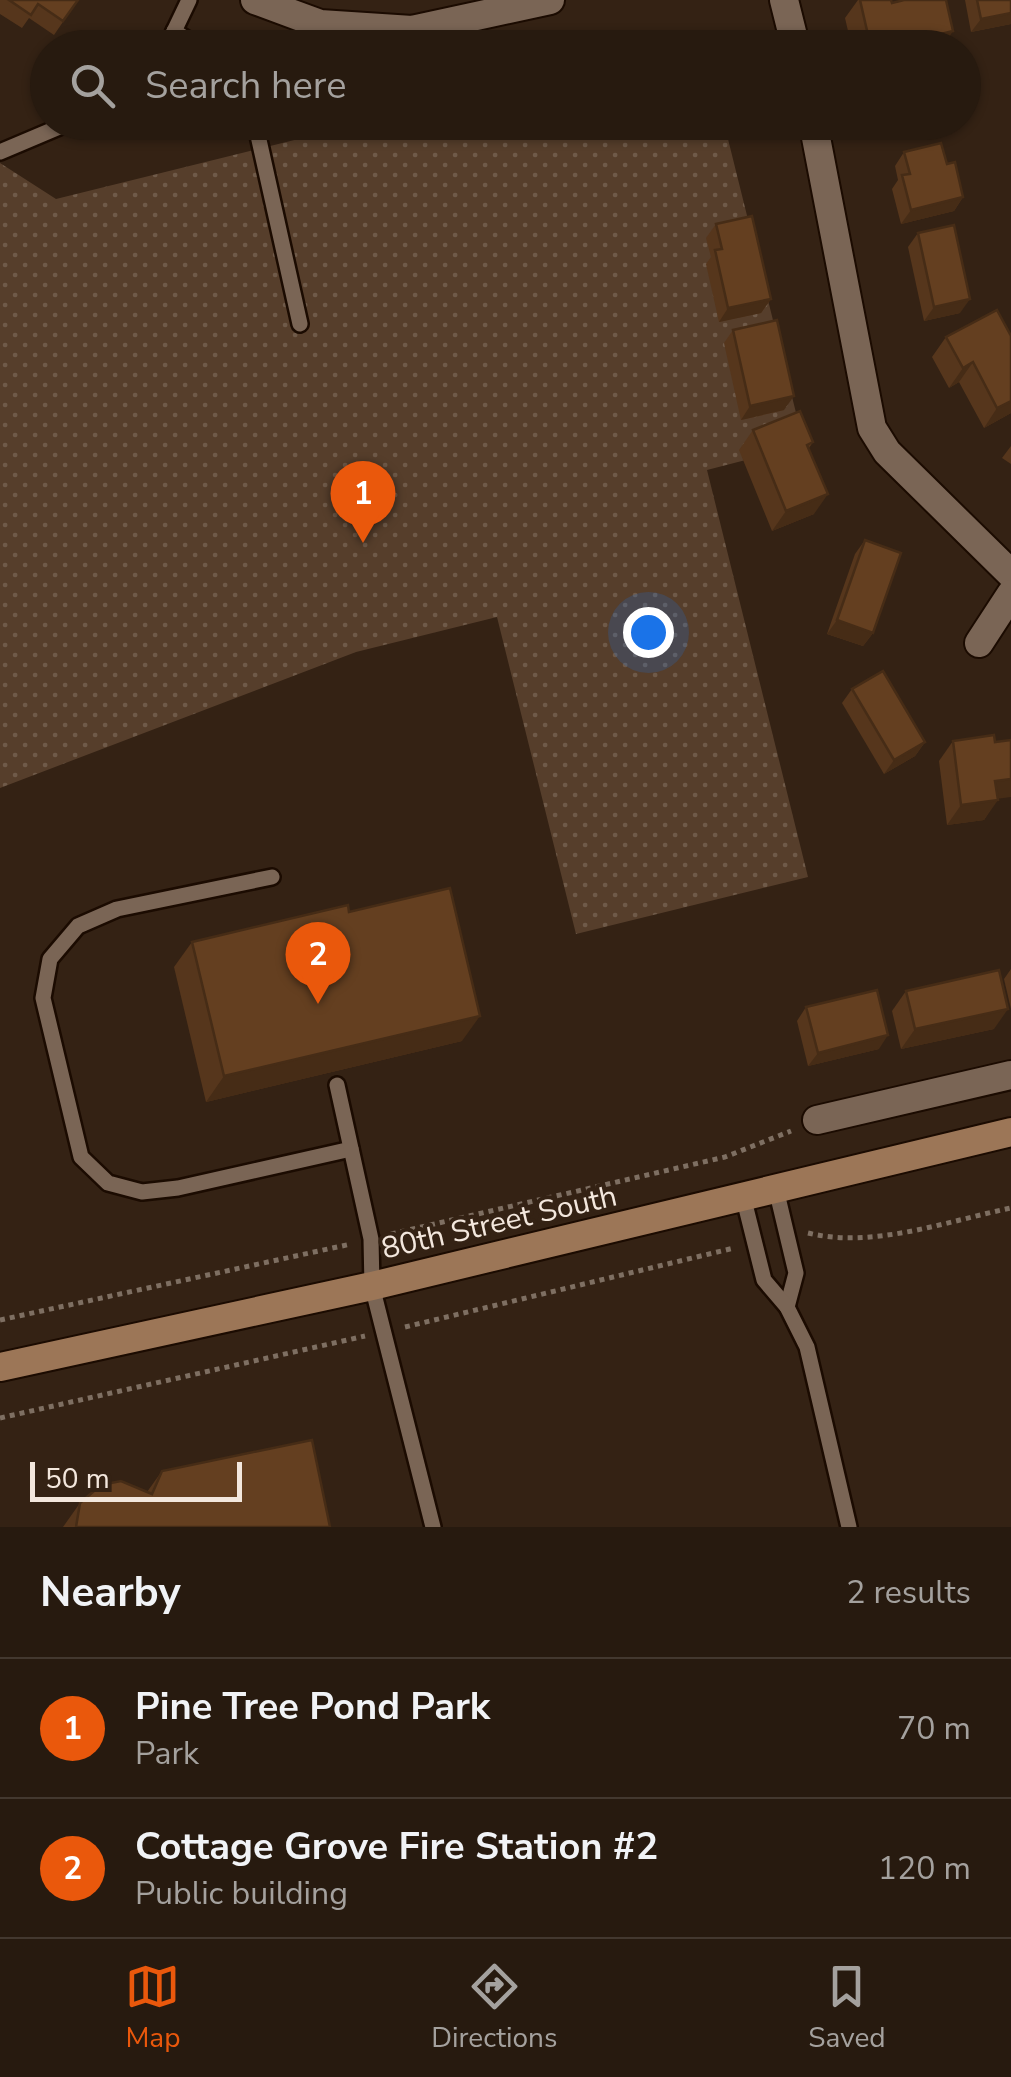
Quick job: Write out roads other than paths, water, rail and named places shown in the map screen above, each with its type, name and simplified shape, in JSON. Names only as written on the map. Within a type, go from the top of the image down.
[{"type":"main road","name":"80th Street South","points":[[0,1368],[372,1286],[1011,1132]]},
{"type":"street","points":[[254,0],[320,24],[412,30],[550,0]]},
{"type":"street","points":[[784,0],[792,30]]},
{"type":"street","points":[[816,140],[872,428],[886,452],[1011,574]]},
{"type":"street","points":[[979,644],[1011,594]]},
{"type":"street","points":[[817,1120],[1011,1075]]},
{"type":"lane","points":[[174,30],[188,0]]},
{"type":"lane","points":[[0,152],[30,139]]},
{"type":"lane","points":[[260,140],[300,324]]},
{"type":"lane","points":[[272,877],[117,909],[78,926],[50,959],[43,998],[81,1157],[108,1183],[142,1192],[351,1149]]},
{"type":"lane","points":[[337,1085],[371,1239],[372,1286],[433,1527]]},
{"type":"lane","points":[[776,1189],[796,1273],[787,1306]]},
{"type":"lane","points":[[743,1196],[764,1280],[787,1306],[807,1347],[849,1527]]},
{"type":"place","name":"Pine Tree Pond Park","points":[[363,543]]},
{"type":"place","name":"Cottage Grove Fire Station #2","points":[[318,1004]]}]
